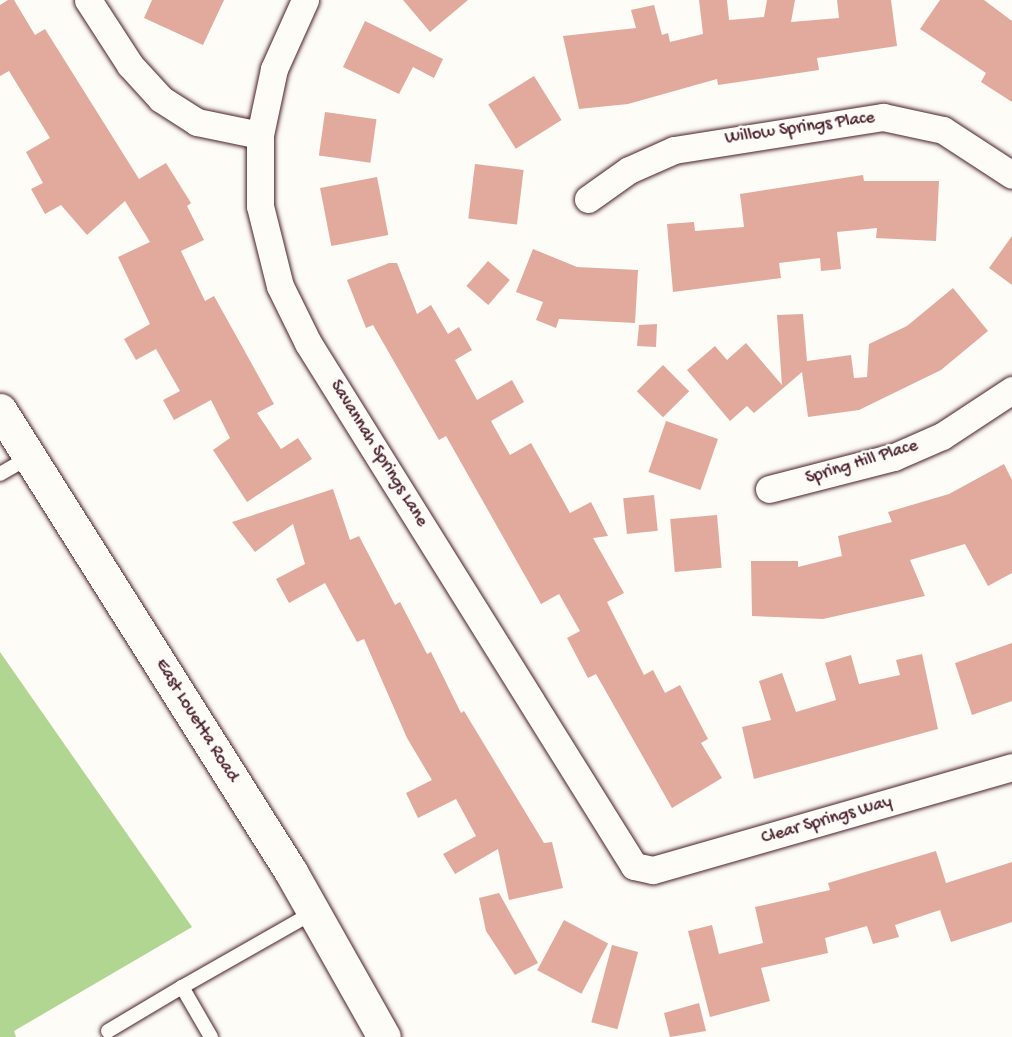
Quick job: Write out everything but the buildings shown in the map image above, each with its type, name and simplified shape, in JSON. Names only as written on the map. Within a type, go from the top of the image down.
[{"type":"main road","name":"East Louetta Road","points":[[0,410],[314,912],[384,1037]]},
{"type":"street","points":[[88,0],[130,65],[161,99],[197,122],[260,135]]},
{"type":"street","name":"Savannah Springs Lane","points":[[305,0],[274,69],[260,135],[262,223],[292,314],[640,870]]},
{"type":"street","name":"Willow Springs Place","points":[[588,198],[629,170],[674,150],[884,117],[943,130],[1012,175]]},
{"type":"street","name":"Spring Hill Place","points":[[769,489],[894,457],[942,436],[1012,390]]},
{"type":"street","name":"Clear Springs Way","points":[[640,870],[1012,767]]},
{"type":"lane","points":[[0,474],[30,457]]},
{"type":"lane","points":[[108,1031],[314,912]]},
{"type":"lane","points":[[182,987],[211,1037]]},
{"type":"green space","points":[[0,652],[192,927],[14,1031],[16,1037],[0,1037]]}]
